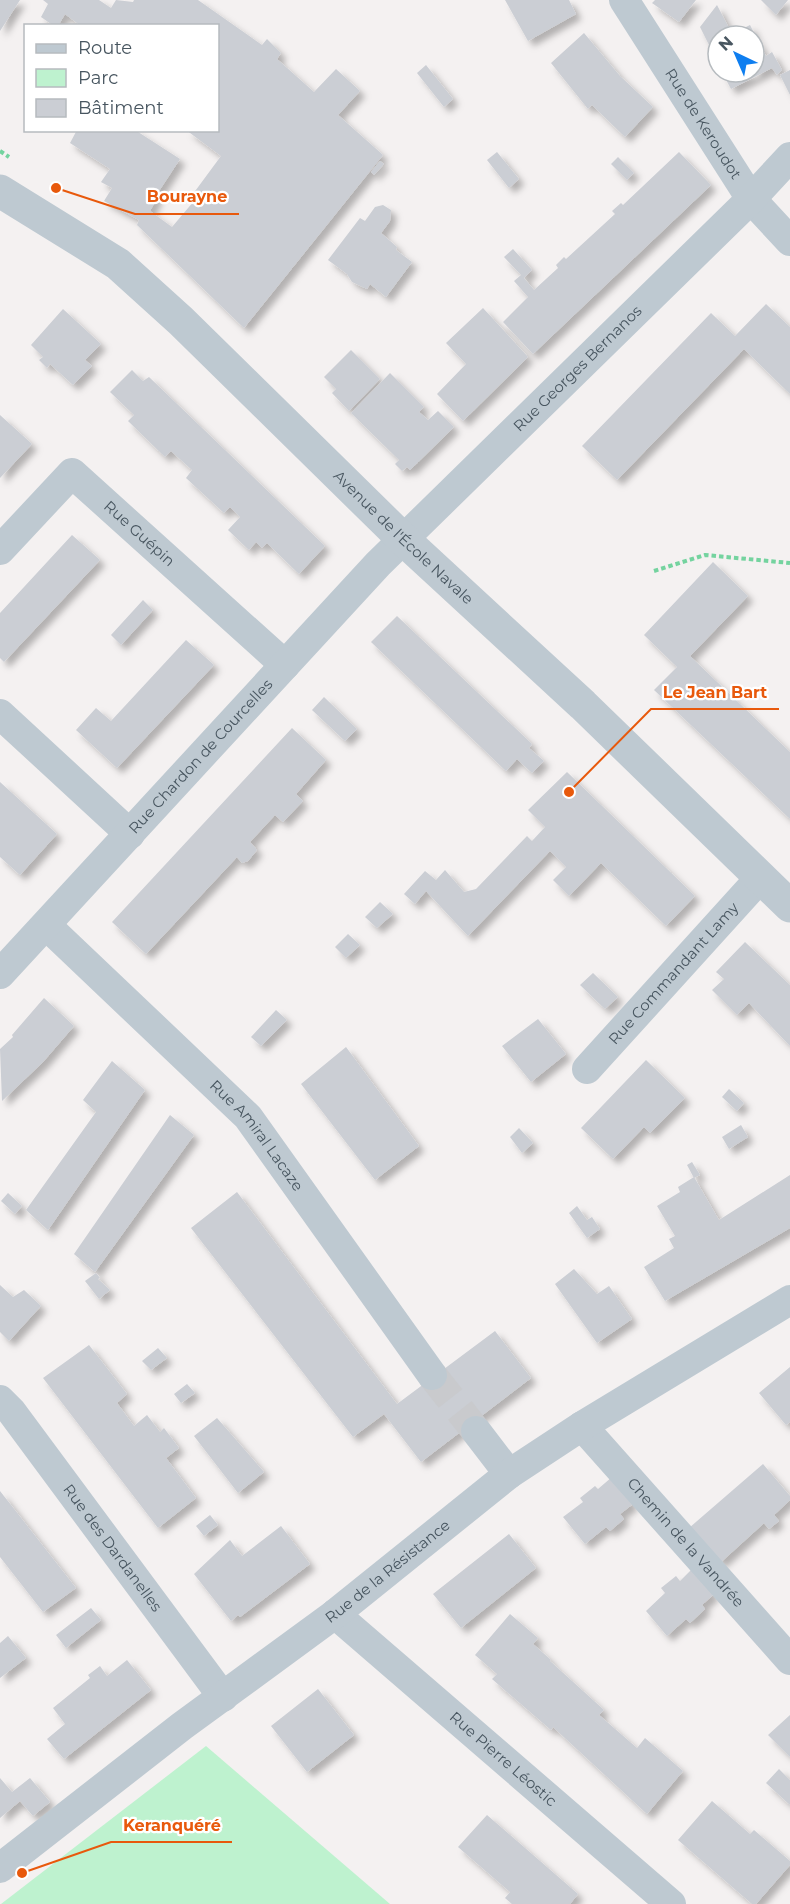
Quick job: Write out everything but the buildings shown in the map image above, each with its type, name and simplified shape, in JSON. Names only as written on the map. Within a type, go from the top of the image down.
[{"type":"street","name":"Rue de Keroudot","points":[[624,0],[751,199],[790,241]]},
{"type":"street","name":"Rue Georges Bernanos","points":[[404,540],[751,199],[790,157]]},
{"type":"street","name":"Avenue de l'École Navale","points":[[0,191],[118,264],[182,321],[404,540],[583,705],[790,906]]},
{"type":"street","name":"Rue Guépin","points":[[0,550],[72,473],[285,665]]},
{"type":"street","name":"Rue Chardon de Courcelles","points":[[3,971],[47,926],[378,564],[404,540]]},
{"type":"street","points":[[0,714],[130,834]]},
{"type":"street","name":"Rue Commandant Lamy","points":[[586,1069],[761,877]]},
{"type":"street","name":"Rue Amiral Lacaze","points":[[47,926],[248,1118],[432,1375]]},
{"type":"street","name":"Rue de la Résistance","points":[[0,1868],[335,1614],[509,1474],[582,1426],[790,1300]]},
{"type":"street","name":"Rue des Dardanelles","points":[[0,1400],[11,1411],[223,1697]]},
{"type":"street","name":"Chemin de la Vandrée","points":[[582,1426],[790,1660]]},
{"type":"street","points":[[476,1431],[509,1474]]},
{"type":"street","name":"Rue Pierre Léostic","points":[[335,1614],[671,1904]]},
{"type":"path","points":[[654,571],[705,555],[790,563]]},
{"type":"green space","points":[[206,1746],[390,1904],[1,1904]]},
{"type":"tunnel","points":[[432,1375],[476,1431]]},
{"type":"place","name":"Bourayne","points":[[56,188]]},
{"type":"place","name":"Le Jean Bart","points":[[569,792]]},
{"type":"place","name":"Keranquéré","points":[[22,1873]]}]
